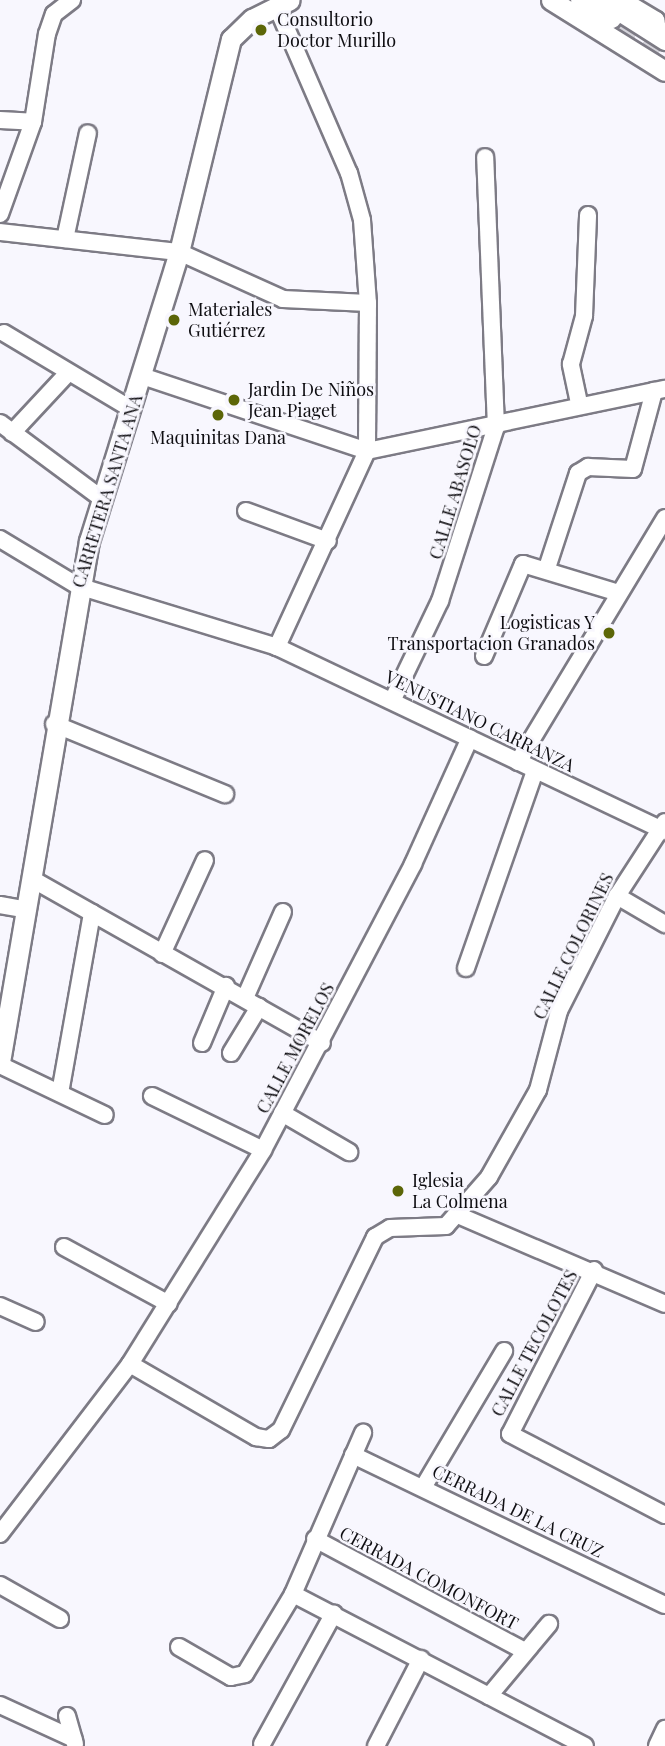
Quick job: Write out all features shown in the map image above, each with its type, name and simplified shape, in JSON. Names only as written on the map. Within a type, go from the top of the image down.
[{"type":"main road","points":[[551,0],[665,71]]},
{"type":"main road","points":[[580,0],[610,18],[633,20]]},
{"type":"main road","points":[[602,0],[662,38],[665,58]]},
{"type":"main road","name":"CARRETERA SANTA ANA","points":[[0,1063],[6,1013],[27,910],[54,724],[78,586],[102,498],[179,252],[231,39],[283,4]]},
{"type":"main road","points":[[634,50],[662,38]]},
{"type":"street","points":[[0,214],[33,122],[52,7],[72,0]]},
{"type":"street","points":[[623,0],[656,20],[662,38]]},
{"type":"street","points":[[277,647],[368,452],[368,303],[356,197],[283,4]]},
{"type":"street","points":[[0,120],[33,122]]},
{"type":"street","points":[[65,239],[88,133]]},
{"type":"street","name":"CALLE ABASOLO","points":[[393,699],[445,588],[496,427],[485,157]]},
{"type":"street","points":[[579,403],[571,364],[584,316],[588,215]]},
{"type":"street","points":[[1,234],[179,252],[284,299],[368,303]]},
{"type":"street","points":[[4,333],[131,409]]},
{"type":"street","points":[[68,373],[4,427],[102,498]]},
{"type":"street","points":[[142,376],[368,452],[496,427],[579,403],[660,390],[633,469],[588,467],[578,473],[547,568]]},
{"type":"street","points":[[246,511],[328,541]]},
{"type":"street","points":[[518,762],[616,592],[665,518]]},
{"type":"street","name":"VENUSTIANO CARRANZA","points":[[0,539],[78,586],[277,647],[393,699],[535,771],[664,827]]},
{"type":"street","points":[[484,656],[517,569],[527,564],[547,568],[616,592]]},
{"type":"street","points":[[54,724],[225,794]]},
{"type":"street","name":"CALLE MORELOS","points":[[0,1534],[131,1364],[263,1150],[323,1043],[470,738]]},
{"type":"street","points":[[466,968],[535,771]]},
{"type":"street","name":"CALLE COLORINES","points":[[460,1216],[538,1090],[559,1011],[617,896],[664,827]]},
{"type":"street","points":[[162,954],[205,860]]},
{"type":"street","points":[[32,879],[323,1043]]},
{"type":"street","points":[[617,896],[665,924]]},
{"type":"street","points":[[0,905],[27,910]]},
{"type":"street","points":[[231,1054],[284,912]]},
{"type":"street","points":[[60,1093],[92,913]]},
{"type":"street","points":[[202,1043],[226,986]]},
{"type":"street","points":[[0,1063],[105,1115]]},
{"type":"street","points":[[152,1096],[263,1150]]},
{"type":"street","points":[[282,1113],[349,1152]]},
{"type":"street","points":[[131,1364],[269,1439],[292,1414],[375,1237],[390,1228],[446,1226],[460,1216],[594,1270],[665,1304]]},
{"type":"street","points":[[64,1247],[169,1304]]},
{"type":"street","name":"CALLE TECOLOTES","points":[[594,1270],[510,1434],[665,1515]]},
{"type":"street","points":[[0,1306],[36,1322]]},
{"type":"street","points":[[424,1486],[504,1351]]},
{"type":"street","points":[[178,1647],[242,1677],[293,1594],[363,1433]]},
{"type":"street","name":"CERRADA DE LA CRUZ","points":[[353,1455],[424,1486],[665,1605]]},
{"type":"street","name":"CERRADA COMONFORT","points":[[315,1539],[525,1651]]},
{"type":"street","points":[[0,1585],[60,1619]]},
{"type":"street","points":[[293,1594],[585,1746]]},
{"type":"street","points":[[262,1744],[334,1613]]},
{"type":"street","points":[[489,1696],[549,1624]]},
{"type":"street","points":[[376,1746],[421,1659]]},
{"type":"street","points":[[0,1705],[75,1743]]},
{"type":"street","points":[[67,1716],[75,1743]]},
{"type":"street","points":[[657,1746],[665,1729]]},
{"type":"tunnel","points":[[593,13],[665,59]]},
{"type":"place","name":"Consultorio Doctor Murillo","points":[[261,30]]},
{"type":"place","name":"Materiales Gutiérrez","points":[[174,320]]},
{"type":"place","name":"Jardin De Niños Jean Piaget","points":[[234,400]]},
{"type":"place","name":"Maquinitas Dana","points":[[218,415]]},
{"type":"place","name":"Logisticas Y Transportacion Granados","points":[[609,633]]},
{"type":"place","name":"Iglesia La Colmena","points":[[398,1191]]}]
